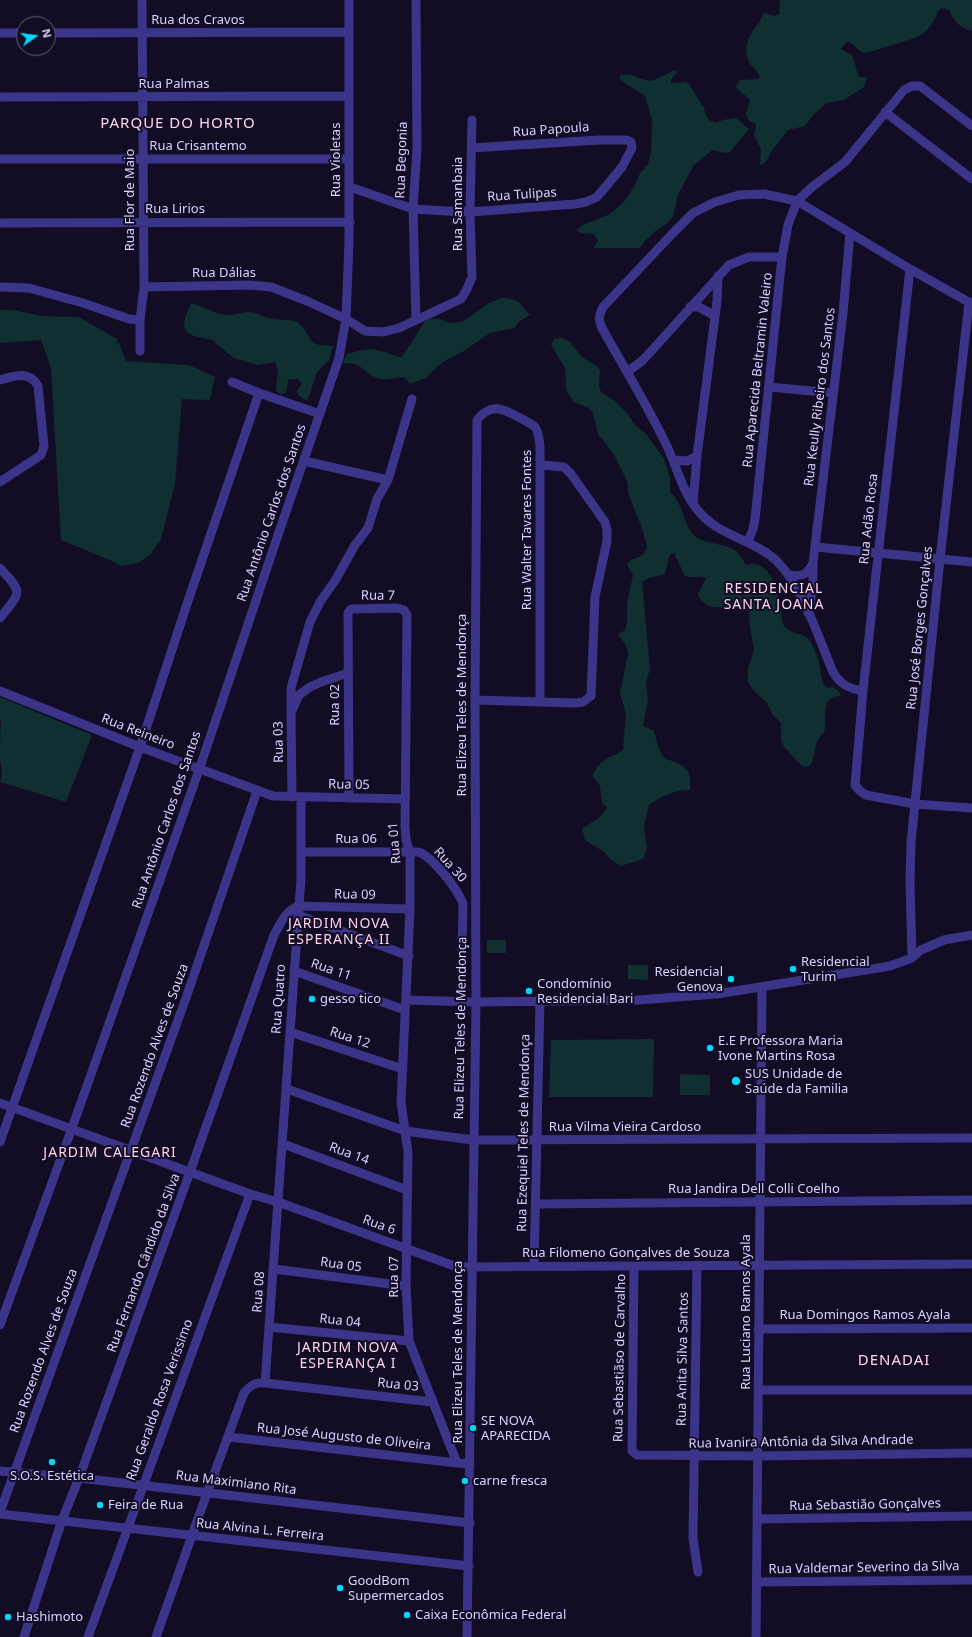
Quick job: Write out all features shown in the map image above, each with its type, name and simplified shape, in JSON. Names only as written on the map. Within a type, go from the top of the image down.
[{"type":"street","name":"Rua Flor de Maio","points":[[140,351],[140,320],[144,287],[142,0]]},
{"type":"street","name":"Rua Violetas","points":[[346,319],[350,222],[349,0]]},
{"type":"street","name":"Rua Begonia","points":[[416,0],[417,148],[413,209],[416,320]]},
{"type":"street","name":"Rua dos Cravos","points":[[56,33],[348,32]]},
{"type":"street","points":[[0,33],[16,33]]},
{"type":"street","points":[[797,201],[812,187],[845,162],[904,90],[912,86],[920,86],[972,126]]},
{"type":"street","name":"Rua Palmas","points":[[0,97],[142,98],[349,96]]},
{"type":"street","points":[[885,112],[972,178]]},
{"type":"street","name":"Rua Samanbaia","points":[[467,289],[472,277],[470,212],[472,120]]},
{"type":"street","name":"Rua Papoula","points":[[472,148],[598,140],[627,140],[631,142]]},
{"type":"street","name":"Rua Tulipas","points":[[350,187],[413,209],[470,212],[575,204],[586,202],[597,197],[622,167],[632,148],[631,142]]},
{"type":"street","name":"Rua Crisantemo","points":[[0,159],[349,159]]},
{"type":"street","points":[[863,691],[851,688],[839,681],[833,672],[802,597],[789,575],[772,557],[748,542],[712,525],[693,504],[665,441],[602,328],[599,316],[603,306],[693,214],[715,202],[739,195],[764,194],[797,201],[910,269],[971,303]]},
{"type":"street","name":"Rua Aparecida Beltramin Valeiro","points":[[748,542],[753,528],[782,257],[788,225],[797,201]]},
{"type":"street","name":"Rua Lirios","points":[[0,224],[350,222]]},
{"type":"street","name":"Rua Keully Ribeiro dos Santos","points":[[808,613],[813,587],[813,563],[843,313],[850,233]]},
{"type":"street","points":[[626,372],[655,347],[729,265],[749,257],[782,257]]},
{"type":"street","name":"Rua Adão Rosa","points":[[910,269],[863,691],[855,785],[860,792],[866,795],[916,804],[972,808]]},
{"type":"street","points":[[693,504],[697,456],[715,316],[718,276]]},
{"type":"street","name":"Rua Dálias","points":[[144,287],[250,285],[271,287],[307,301],[346,319],[365,331],[383,332],[399,328],[461,299],[467,289]]},
{"type":"street","points":[[0,287],[29,288],[83,303],[129,319],[140,320]]},
{"type":"street","name":"Rua José Borges Gonçalves","points":[[912,958],[910,882],[911,842],[940,559],[971,303]]},
{"type":"street","points":[[690,307],[704,309],[715,316]]},
{"type":"street","name":"Rua Antônio Carlos dos Santos","points":[[0,1325],[72,1128],[199,770],[339,358],[346,319]]},
{"type":"street","points":[[0,380],[20,375],[27,376],[36,382],[38,386],[44,446],[41,454],[0,482]]},
{"type":"street","points":[[232,382],[320,414]]},
{"type":"street","points":[[769,387],[833,393]]},
{"type":"street","points":[[0,1142],[140,747],[259,393]]},
{"type":"street","points":[[291,713],[291,688],[314,612],[336,579],[355,545],[368,528],[378,499],[388,480],[412,399]]},
{"type":"street","name":"Rua Walter Tavares Fontes","points":[[478,420],[486,411],[498,408],[506,410],[534,426],[538,432],[541,465],[540,701]]},
{"type":"street","name":"Rua Elizeu Teles de Mendonça","points":[[467,1637],[470,1523],[471,1267],[476,1002],[475,700],[478,420]]},
{"type":"street","points":[[674,460],[687,461],[697,456]]},
{"type":"street","points":[[304,461],[388,480]]},
{"type":"street","points":[[475,700],[575,703],[583,702],[591,696],[595,597],[607,541],[607,530],[605,522],[572,474],[564,467],[541,465]]},
{"type":"street","points":[[816,547],[972,562]]},
{"type":"street","points":[[789,575],[799,577],[807,573],[813,563]]},
{"type":"street","points":[[0,568],[15,584],[17,591],[16,597],[0,618]]},
{"type":"street","name":"Rua 7","points":[[348,613],[351,609],[398,608],[404,610],[407,615]]},
{"type":"street","name":"Rua 02","points":[[348,613],[349,798]]},
{"type":"street","name":"Rua 01","points":[[403,1069],[410,909],[410,853],[406,840],[405,799],[407,615]]},
{"type":"street","name":"Rua 03","points":[[297,797],[291,713],[299,696],[310,687],[348,673]]},
{"type":"street","name":"Rua Reineiro","points":[[0,691],[140,747],[256,791],[273,796],[297,797]]},
{"type":"street","name":"Rua Rozendo Alves de Souza","points":[[0,1513],[186,998],[256,791]]},
{"type":"street","name":"Rua 05","points":[[297,797],[405,799]]},
{"type":"street","name":"Rua Quatro","points":[[278,1202],[287,1089],[302,852],[297,797]]},
{"type":"street","name":"Rua 06","points":[[302,852],[410,853]]},
{"type":"street","name":"Rua 30","points":[[410,853],[419,852],[429,858],[460,896],[463,904],[461,1001]]},
{"type":"street","name":"Rua Fernando Cândido da Silva","points":[[24,1637],[62,1520],[79,1478],[190,1172],[274,935],[284,916],[292,909],[299,911]]},
{"type":"street","name":"Rua 09","points":[[299,911],[410,909]]},
{"type":"street","points":[[299,911],[409,956]]},
{"type":"street","points":[[406,1000],[476,1002],[638,1000],[716,994],[890,966],[912,958],[921,950],[944,940],[972,935]]},
{"type":"street","name":"Rua 11","points":[[294,971],[405,1010]]},
{"type":"street","name":"Rua Luciano Ramos Ayala","points":[[756,1637],[762,987]]},
{"type":"street","name":"Rua Ezequiel Teles de Mendonça","points":[[534,1266],[540,1001]]},
{"type":"street","name":"Rua 12","points":[[290,1032],[403,1069]]},
{"type":"street","name":"Rua 07","points":[[403,1069],[401,1102],[408,1153],[406,1286],[409,1341],[457,1463]]},
{"type":"street","name":"Rua Vilma Vieira Cardoso","points":[[287,1089],[405,1131],[473,1140],[972,1138]]},
{"type":"street","name":"Rua 6","points":[[0,1102],[12,1108],[72,1128],[250,1194],[278,1202],[457,1267],[471,1267]]},
{"type":"street","name":"Rua 14","points":[[283,1144],[407,1190]]},
{"type":"street","name":"Rua Geraldo Rosa Verissimo","points":[[88,1637],[250,1194]]},
{"type":"street","name":"Rua Jandira Dell Colli Coelho","points":[[535,1204],[972,1200]]},
{"type":"street","name":"Rua 08","points":[[265,1383],[278,1202]]},
{"type":"street","name":"Rua Filomeno Gonçalves de Souza","points":[[471,1267],[972,1264]]},
{"type":"street","name":"Rua Anita Silva Santos","points":[[697,1265],[693,1538],[698,1572]]},
{"type":"street","name":"Rua Sebastiãso de Carvalho","points":[[632,1451],[634,1266]]},
{"type":"street","name":"Rua 05","points":[[274,1269],[406,1286]]},
{"type":"street","name":"Rua 04","points":[[270,1327],[409,1341]]},
{"type":"street","name":"Rua Domingos Ramos Ayala","points":[[758,1328],[972,1328]]},
{"type":"street","points":[[156,1637],[244,1393],[250,1386],[257,1382],[265,1383]]},
{"type":"street","name":"Rua 03","points":[[265,1383],[432,1402]]},
{"type":"street","points":[[759,1390],[972,1390]]},
{"type":"street","name":"Rua José Augusto de Oliveira","points":[[229,1437],[457,1463]]},
{"type":"street","name":"Rua Ivanira Antônia da Silva Andrade","points":[[632,1451],[637,1455],[694,1456],[972,1453]]},
{"type":"street","points":[[457,1463],[470,1464]]},
{"type":"street","name":"Rua Maximiano Rita","points":[[0,1471],[79,1478],[470,1523]]},
{"type":"street","name":"Rua Alvina L. Ferreira","points":[[0,1513],[469,1566]]},
{"type":"street","name":"Rua Sebastião Gonçalves","points":[[758,1519],[972,1516]]},
{"type":"street","name":"Rua Valdemar Severino da Silva","points":[[757,1582],[972,1580]]},
{"type":"green space","points":[[780,0],[972,0],[972,31],[960,26],[955,21],[949,10],[942,8],[938,11],[931,26],[918,37],[866,53],[861,52],[850,42],[846,42],[841,49],[852,55],[859,77],[867,77],[864,87],[844,100],[827,103],[814,114],[805,126],[788,130],[762,165],[760,164],[761,150],[754,135],[756,124],[749,121],[746,113],[750,101],[738,90],[736,86],[740,80],[757,79],[760,77],[749,62],[746,48],[750,36],[764,13],[775,16],[779,14]]},
{"type":"green space","points":[[675,70],[677,72],[671,80],[671,83],[685,82],[689,84],[704,108],[706,116],[709,120],[715,123],[736,118],[749,129],[730,152],[725,153],[712,150],[693,166],[678,195],[673,217],[667,224],[654,232],[640,248],[594,248],[598,240],[594,234],[581,233],[576,230],[585,224],[610,214],[623,203],[635,185],[640,173],[648,164],[651,153],[652,120],[645,96],[619,79],[620,76],[632,75],[652,81]]},
{"type":"green space","points":[[502,298],[516,300],[530,315],[518,322],[515,328],[490,333],[464,351],[446,360],[426,378],[410,384],[405,377],[380,379],[372,376],[355,364],[343,363],[346,355],[367,349],[386,352],[402,357],[427,318],[439,319],[450,323],[462,322],[489,303]]},
{"type":"green space","points":[[191,303],[226,315],[252,312],[268,318],[295,321],[303,327],[315,344],[336,347],[332,348],[330,359],[317,372],[308,399],[305,400],[298,395],[297,391],[302,384],[298,379],[288,380],[287,390],[285,393],[281,394],[277,392],[276,387],[278,372],[276,362],[257,365],[234,358],[212,340],[188,333],[184,327],[185,318]]},
{"type":"green space","points":[[0,310],[12,310],[42,316],[79,317],[117,339],[126,361],[189,365],[215,377],[210,400],[182,399],[175,484],[161,539],[150,555],[138,563],[121,566],[61,540],[51,368],[41,340],[0,343]]},
{"type":"green space","points":[[562,338],[569,341],[582,357],[598,367],[600,371],[599,386],[601,392],[615,401],[626,412],[636,426],[646,434],[664,459],[670,477],[670,492],[678,502],[691,532],[700,540],[725,546],[734,550],[742,558],[746,565],[755,564],[761,566],[767,571],[775,585],[783,624],[789,630],[805,637],[811,642],[819,662],[823,683],[827,688],[834,687],[841,694],[831,698],[826,704],[824,731],[816,745],[813,760],[810,766],[803,767],[784,747],[781,741],[781,723],[773,715],[767,703],[753,690],[748,682],[748,669],[754,650],[749,611],[738,608],[714,607],[704,603],[698,594],[706,578],[685,576],[674,553],[672,553],[669,557],[665,574],[649,578],[642,582],[650,669],[646,682],[648,700],[643,726],[653,730],[659,749],[666,759],[680,764],[686,769],[690,776],[690,790],[668,794],[649,805],[644,826],[647,848],[643,859],[621,866],[611,860],[604,852],[585,840],[582,829],[601,816],[607,807],[602,803],[600,786],[593,777],[593,774],[604,761],[621,752],[623,749],[626,714],[620,693],[628,654],[626,646],[618,634],[625,630],[627,623],[627,604],[633,575],[627,565],[631,560],[643,555],[647,547],[642,528],[629,496],[627,481],[613,453],[598,434],[593,413],[589,408],[574,402],[568,394],[566,388],[565,368],[551,345],[554,339]]},
{"type":"green space","points":[[0,697],[92,735],[66,802],[0,782],[2,772],[0,758]]},
{"type":"green space","points":[[487,940],[506,940],[506,953],[487,953]]},
{"type":"green space","points":[[628,965],[648,965],[648,980],[628,979]]},
{"type":"green space","points":[[654,1039],[653,1097],[549,1097],[551,1040]]},
{"type":"green space","points":[[680,1074],[710,1075],[710,1095],[680,1095]]},
{"type":"place","name":"Residencial Turim","points":[[793,969]]},
{"type":"place","name":"Residencial Genova","points":[[731,979]]},
{"type":"place","name":"Condomínio Residencial Bari","points":[[529,991]]},
{"type":"place","name":"gesso tico","points":[[312,999]]},
{"type":"place","name":"E.E Professora Maria Ivone Martins Rosa","points":[[710,1048]]},
{"type":"place","name":"SUS Unidade de Saúde da Familia","points":[[736,1081]]},
{"type":"place","name":"SE NOVA APARECIDA","points":[[473,1428]]},
{"type":"place","name":"S.O.S. Estética","points":[[52,1462]]},
{"type":"place","name":"carne fresca","points":[[465,1481]]},
{"type":"place","name":"Feira de Rua","points":[[100,1505]]},
{"type":"place","name":"GoodBom Supermercados","points":[[340,1588]]},
{"type":"place","name":"Caixa Econômica Federal","points":[[407,1615]]},
{"type":"place","name":"Hashimoto","points":[[8,1617]]},
{"type":"district","name":"PARQUE DO HORTO","points":[[178,124]]},
{"type":"district","name":"RESIDENCIAL SANTA JOANA","points":[[774,598]]},
{"type":"district","name":"JARDIM NOVA ESPERANÇA II","points":[[339,932]]},
{"type":"district","name":"JARDIM CALEGARI","points":[[110,1153]]},
{"type":"district","name":"JARDIM NOVA ESPERANÇA I","points":[[348,1356]]},
{"type":"district","name":"DENADAI","points":[[894,1361]]}]
